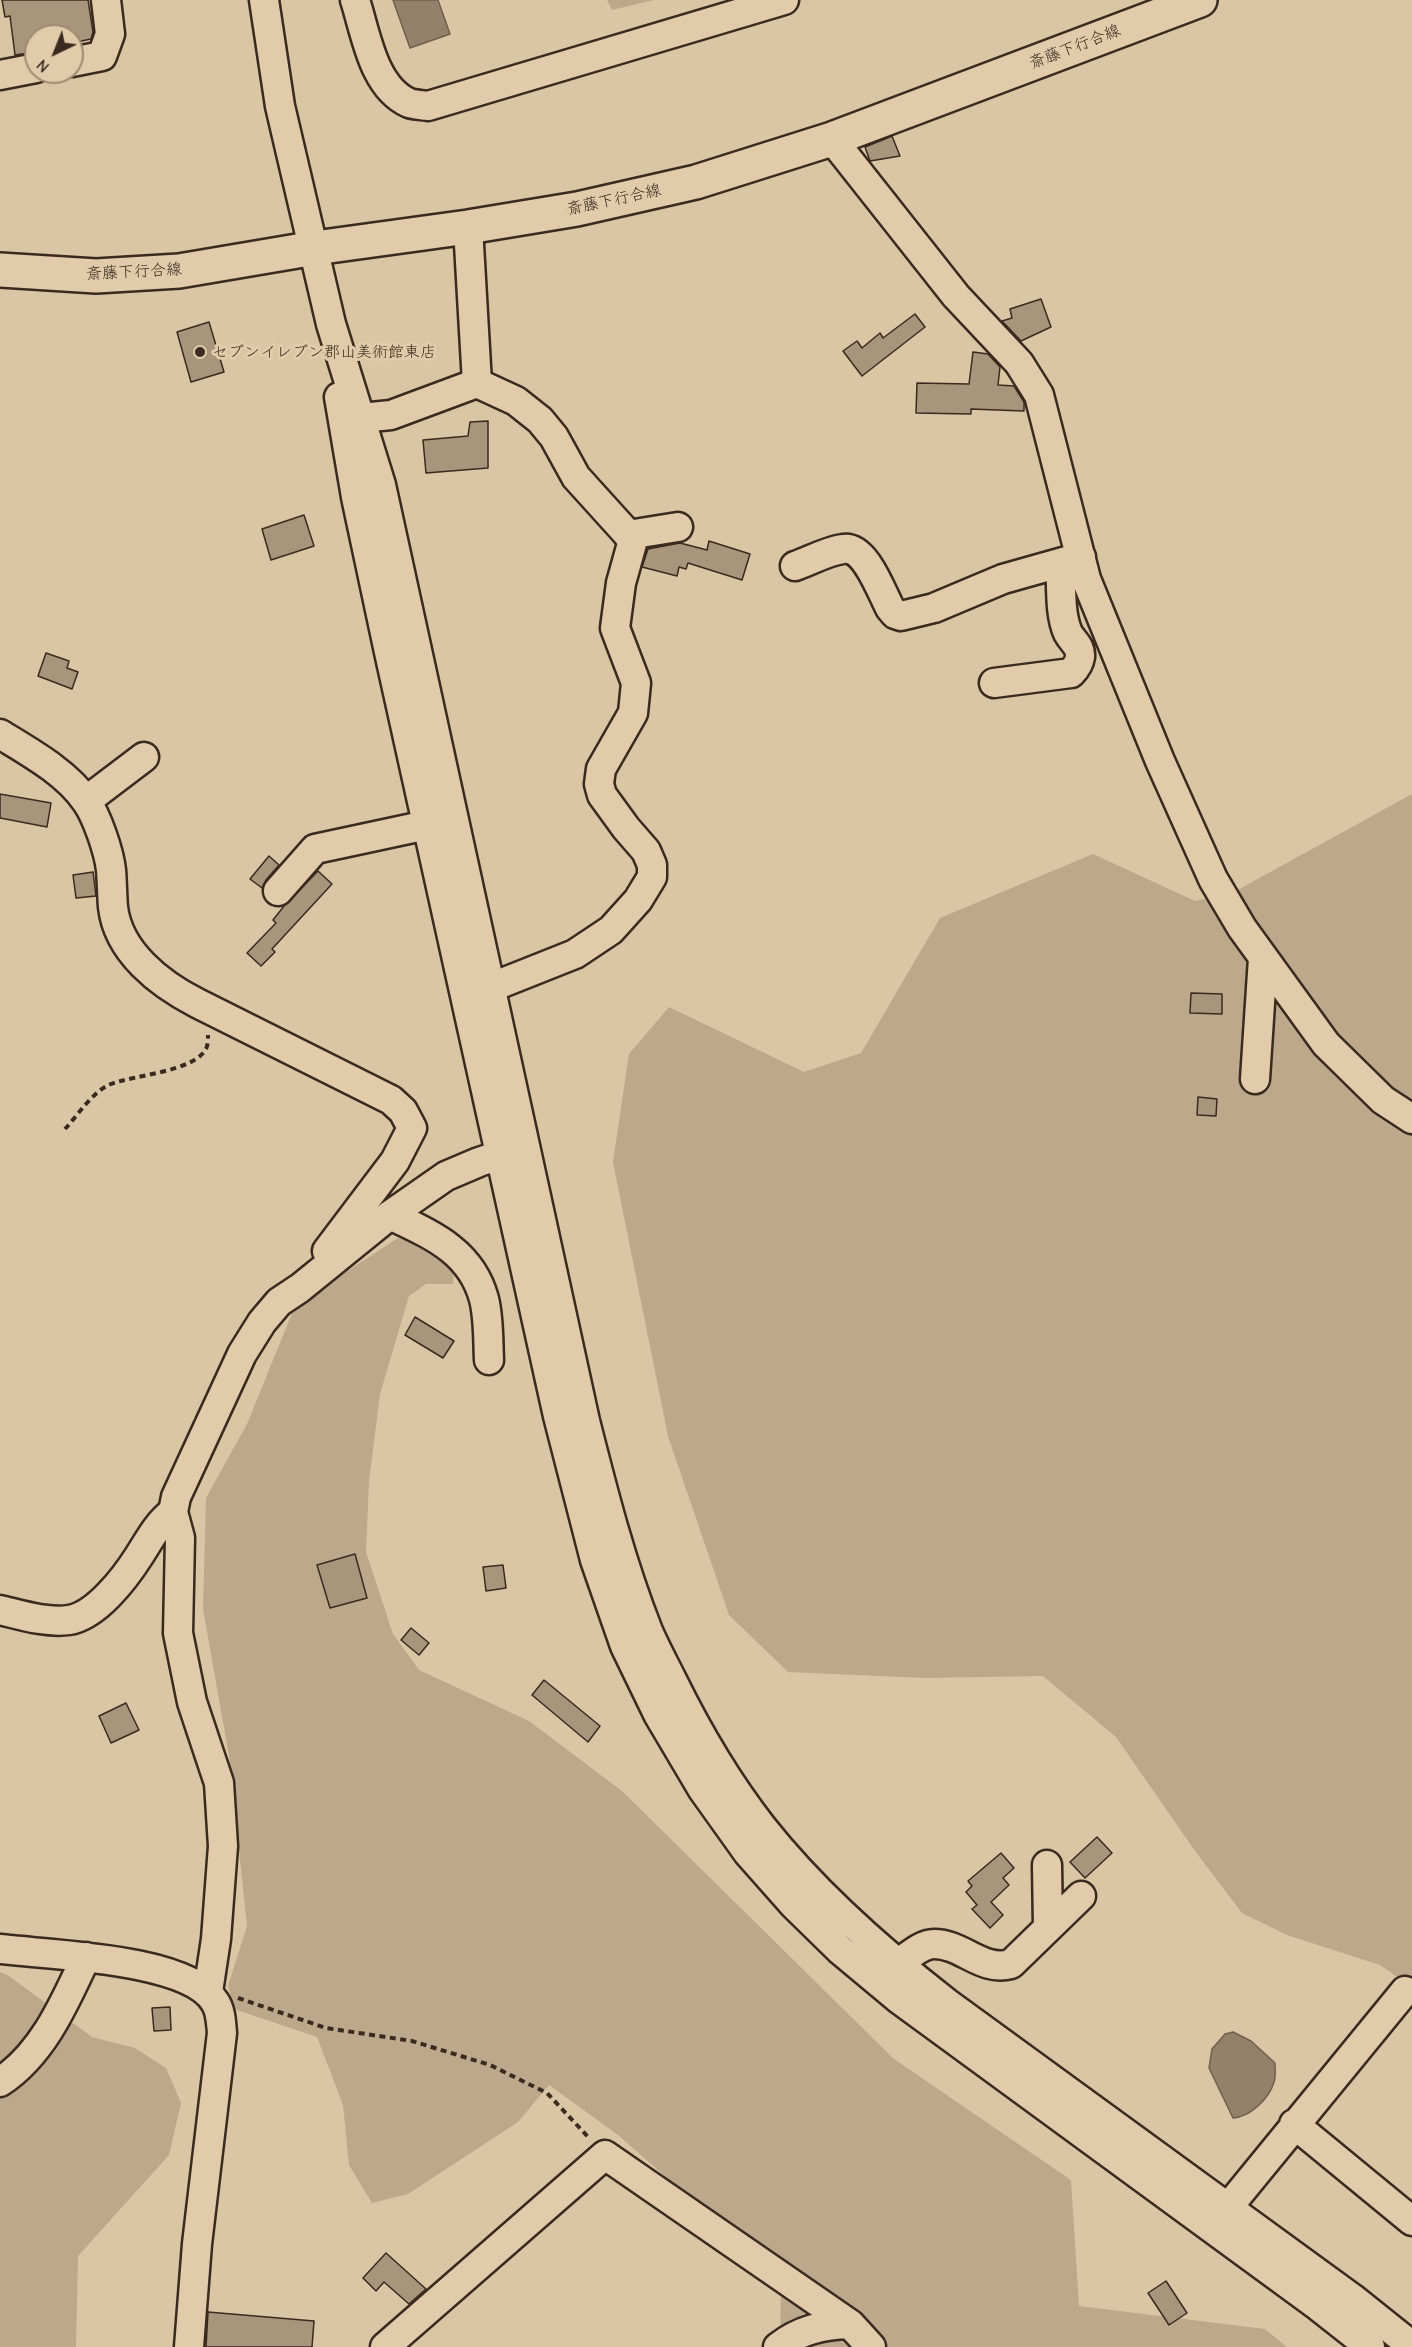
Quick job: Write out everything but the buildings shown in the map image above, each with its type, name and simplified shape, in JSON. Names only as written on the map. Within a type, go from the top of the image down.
[{"type":"main road","name":"斎藤下行合線","points":[[0,270],[96,276],[178,271],[577,209],[696,182],[832,139],[1200,0]]},
{"type":"street","points":[[84,60],[102,56],[110,34],[106,0]]},
{"type":"street","points":[[245,0],[280,106],[315,248],[331,324],[341,410],[356,497],[427,825],[613,1528],[649,1632],[686,1710],[723,1771],[762,1827],[831,1904],[897,1964],[1219,2218],[1318,2306],[1370,2347]]},
{"type":"street","points":[[264,0],[280,106]]},
{"type":"street","points":[[354,0],[377,66],[388,87],[411,104],[428,106],[784,0]]},
{"type":"street","points":[[0,75],[24,70]]},
{"type":"street","points":[[832,139],[956,296],[1019,363],[1039,395],[1070,560],[1065,618],[1069,633],[1079,647],[1080,658],[1077,667],[1071,673],[994,682]]},
{"type":"street","points":[[468,227],[477,383]]},
{"type":"street","points":[[331,324],[381,484],[492,987],[513,1151],[558,1416],[595,1560],[625,1646],[658,1714],[703,1790],[748,1853],[794,1905],[840,1950],[900,2000],[1219,2218],[1352,2298],[1412,2346]]},
{"type":"street","points":[[361,418],[391,415],[477,383],[516,401],[540,420],[554,437],[576,477],[633,540],[621,583],[615,628],[636,683],[633,713],[601,769],[599,784],[602,795],[646,851],[652,866],[652,877],[638,900],[611,930],[575,954],[492,987]]},
{"type":"street","points":[[628,535],[678,527]]},
{"type":"street","points":[[795,566],[844,548],[855,549],[863,556],[890,608],[895,615],[901,616],[934,609],[1003,579],[1070,560]]},
{"type":"street","points":[[1070,560],[1086,579],[1125,676],[1204,857],[1231,908],[1263,958],[1326,1044],[1383,1100],[1412,1119]]},
{"type":"street","points":[[0,734],[50,765],[86,801],[101,833],[111,867],[113,909],[121,936],[154,975],[180,994],[391,1100],[403,1111],[412,1128],[395,1161],[317,1263],[317,1274]]},
{"type":"street","points":[[86,801],[144,757]]},
{"type":"street","points":[[278,891],[315,849],[427,825]]},
{"type":"street","points":[[1256,1079],[1263,958]]},
{"type":"street","points":[[208,1992],[221,1896],[222,1825],[219,1783],[192,1702],[178,1633],[180,1538],[173,1512],[176,1497],[247,1346],[262,1322],[279,1302],[390,1215],[447,1176],[513,1151]]},
{"type":"street","points":[[390,1215],[449,1245],[477,1277],[485,1301],[489,1360]]},
{"type":"street","points":[[0,1610],[49,1620],[70,1620],[87,1613],[120,1582],[139,1557],[160,1522],[173,1512]]},
{"type":"street","points":[[1047,1865],[1048,1928]]},
{"type":"street","points":[[897,1964],[923,1947],[934,1944],[950,1947],[990,1965],[1002,1966],[1019,1958],[1081,1896]]},
{"type":"street","points":[[0,1949],[86,1957],[145,1967],[191,1980],[208,1992],[216,2003],[222,2034],[197,2244],[189,2347]]},
{"type":"street","points":[[0,2082],[15,2073],[41,2041],[64,2004],[86,1957]]},
{"type":"street","points":[[1219,2218],[1405,1991]]},
{"type":"street","points":[[1294,2124],[1412,2221]]},
{"type":"street","points":[[385,2347],[605,2156],[850,2324],[871,2347]]},
{"type":"street","points":[[778,2347],[807,2330],[827,2325],[850,2324]]},
{"type":"path","points":[[64,1129],[95,1095],[110,1084],[166,1070],[198,1057],[207,1047],[208,1033],[197,1003]]},
{"type":"path","points":[[208,1992],[242,1999],[326,2028],[412,2041],[490,2065],[547,2093],[605,2156]]},
{"type":"shaded area","points":[[393,0],[438,0],[450,34],[410,48]]},
{"type":"shaded area","points":[[607,0],[654,0],[612,10]]},
{"type":"shaded area","points":[[1412,794],[1412,1987],[1380,1965],[1287,1935],[1242,1913],[1195,1851],[1116,1737],[1043,1676],[925,1678],[788,1672],[729,1615],[668,1436],[613,1162],[629,1054],[669,1007],[804,1072],[861,1053],[940,918],[1093,854],[1195,901],[1234,892]]},
{"type":"shaded area","points":[[398,1238],[428,1248],[454,1270],[453,1284],[426,1284],[409,1296],[380,1394],[369,1481],[366,1552],[393,1634],[419,1670],[529,1721],[622,1791],[894,2059],[1071,2180],[1079,2306],[1265,2329],[1287,2347],[780,2347],[781,2287],[714,2219],[618,2135],[549,2085],[518,2122],[408,2194],[372,2203],[349,2165],[343,2105],[317,2037],[234,2009],[228,1986],[247,1926],[229,1756],[203,1609],[206,1498],[247,1424],[293,1311],[307,1295]]},
{"type":"shaded area","points":[[0,1972],[9,1976],[92,2037],[135,2048],[166,2068],[181,2103],[169,2155],[78,2256],[76,2347],[0,2347]]},
{"type":"shaded area","points":[[1233,2032],[1251,2041],[1275,2063],[1275,2080],[1268,2095],[1258,2106],[1246,2114],[1233,2118],[1209,2068],[1212,2049],[1225,2034]]},
{"type":"place","name":"セブンイレブン郡山美術館東店","points":[[200,352]]}]
